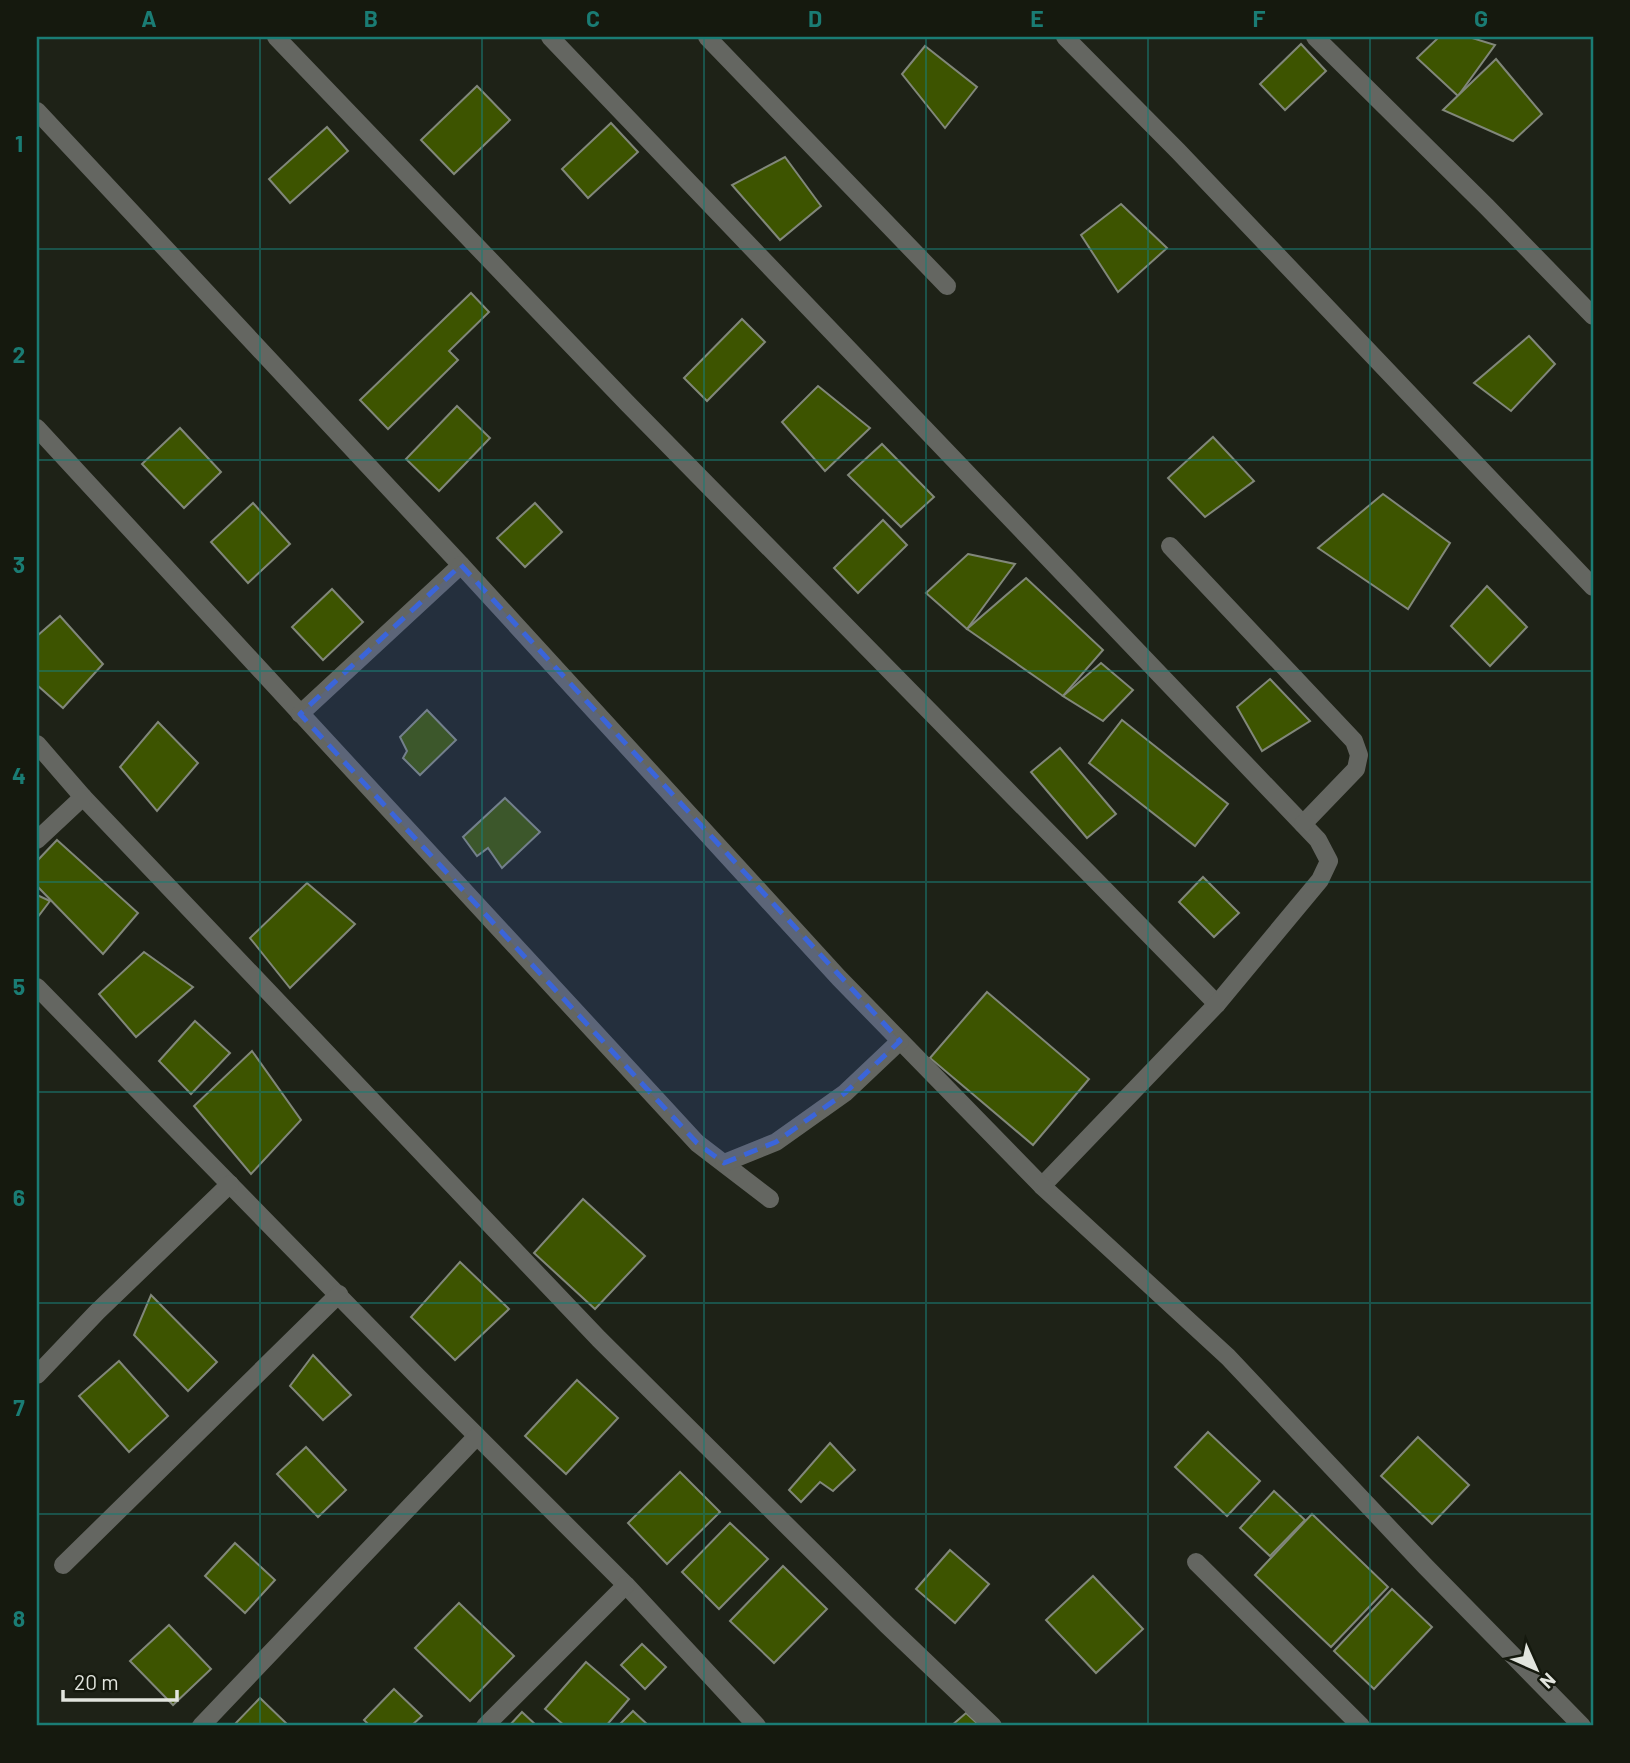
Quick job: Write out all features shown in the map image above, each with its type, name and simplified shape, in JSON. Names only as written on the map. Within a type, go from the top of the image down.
[{"type":"street","points":[[276,37],[628,404],[1217,1004]]},
{"type":"street","points":[[550,37],[1303,824],[1318,840],[1329,861],[1320,880],[1217,1004],[1042,1186]]},
{"type":"street","points":[[706,37],[947,286]]},
{"type":"street","points":[[1065,37],[1178,151],[1593,587]]},
{"type":"street","points":[[1315,37],[1593,316]]},
{"type":"street","points":[[37,111],[461,565],[839,978],[1042,1186],[1228,1357],[1425,1566],[1582,1726]]},
{"type":"street","points":[[37,428],[697,1143],[770,1199]]},
{"type":"street","points":[[1170,546],[1354,741],[1359,755],[1356,769],[1303,824]]},
{"type":"street","points":[[300,714],[461,565]]},
{"type":"street","points":[[37,744],[83,797],[599,1339],[887,1625],[993,1726]]},
{"type":"street","points":[[37,840],[83,797]]},
{"type":"street","points":[[37,988],[626,1585],[757,1726]]},
{"type":"street","points":[[724,1163],[776,1143],[845,1093],[900,1041]]},
{"type":"street","points":[[37,1375],[97,1312],[230,1184]]},
{"type":"street","points":[[64,1566],[339,1294]]},
{"type":"street","points":[[201,1726],[477,1436]]},
{"type":"street","points":[[1196,1562],[1361,1726]]},
{"type":"street","points":[[485,1726],[626,1585]]},
{"type":"highlighted area","points":[[461,565],[900,1041],[845,1093],[776,1142],[724,1163],[697,1143],[300,714]]},
{"type":"building","points":[[1439,37],[1469,37],[1495,45],[1458,96],[1417,58]]},
{"type":"building","points":[[1301,44],[1326,71],[1285,110],[1260,84]]},
{"type":"building","points":[[925,46],[977,87],[945,128],[902,74]]},
{"type":"building","points":[[1496,59],[1542,114],[1513,141],[1443,110]]},
{"type":"building","points":[[477,86],[510,120],[454,174],[421,140]]},
{"type":"building","points":[[611,123],[638,152],[588,198],[562,169]]},
{"type":"building","points":[[327,127],[348,151],[290,203],[269,179]]},
{"type":"building","points":[[785,157],[821,206],[780,240],[732,185]]},
{"type":"building","points":[[1121,204],[1167,248],[1118,292],[1081,235]]},
{"type":"building","points":[[471,293],[489,312],[449,351],[458,360],[388,429],[360,400]]},
{"type":"building","points":[[742,319],[765,342],[707,401],[684,378]]},
{"type":"building","points":[[1529,336],[1555,364],[1511,411],[1474,383]]},
{"type":"building","points":[[818,386],[870,428],[825,471],[782,422]]},
{"type":"building","points":[[457,406],[490,438],[439,491],[406,459]]},
{"type":"building","points":[[180,428],[221,472],[184,508],[142,464]]},
{"type":"building","points":[[1213,437],[1254,481],[1205,517],[1168,478]]},
{"type":"building","points":[[882,444],[934,497],[901,527],[848,475]]},
{"type":"building","points":[[1383,494],[1450,543],[1408,609],[1318,548]]},
{"type":"building","points":[[253,503],[290,544],[248,583],[211,542]]},
{"type":"building","points":[[535,503],[562,532],[525,567],[497,538]]},
{"type":"building","points":[[883,520],[907,545],[858,593],[834,568]]},
{"type":"building","points":[[968,554],[1015,564],[967,629],[926,593]]},
{"type":"building","points":[[1026,578],[1103,650],[1063,696],[967,629]]},
{"type":"building","points":[[1487,586],[1527,627],[1490,666],[1451,626]]},
{"type":"building","points":[[332,589],[363,622],[323,660],[292,627]]},
{"type":"building","points":[[60,616],[103,664],[63,708],[37,685],[37,636]]},
{"type":"building","points":[[1101,663],[1133,690],[1103,721],[1063,696]]},
{"type":"building","points":[[1270,679],[1310,721],[1262,751],[1237,707]]},
{"type":"building","points":[[427,710],[456,740],[420,775],[403,758],[407,751],[400,737]]},
{"type":"building","points":[[1122,720],[1228,804],[1195,846],[1089,763]]},
{"type":"building","points":[[158,722],[198,763],[157,811],[120,767]]},
{"type":"building","points":[[1060,748],[1116,814],[1087,838],[1031,772]]},
{"type":"building","points":[[505,798],[540,832],[502,868],[488,848],[477,856],[463,837]]},
{"type":"building","points":[[57,840],[138,913],[103,954],[37,886],[37,861]]},
{"type":"building","points":[[1203,877],[1239,913],[1214,937],[1179,902]]},
{"type":"building","points":[[307,883],[355,924],[290,988],[250,938]]},
{"type":"building","points":[[37,895],[50,901],[37,918]]},
{"type":"building","points":[[144,952],[193,987],[136,1037],[99,994]]},
{"type":"building","points":[[987,992],[1089,1079],[1033,1145],[930,1058]]},
{"type":"building","points":[[195,1021],[230,1053],[191,1094],[159,1061]]},
{"type":"building","points":[[252,1051],[301,1120],[251,1174],[194,1106]]},
{"type":"building","points":[[583,1199],[645,1256],[595,1309],[534,1253]]},
{"type":"building","points":[[460,1262],[509,1309],[455,1360],[411,1317]]},
{"type":"building","points":[[151,1295],[217,1362],[188,1391],[134,1335]]},
{"type":"building","points":[[313,1355],[351,1395],[323,1420],[290,1386]]},
{"type":"building","points":[[119,1361],[168,1416],[129,1452],[79,1396]]},
{"type":"building","points":[[577,1380],[618,1418],[566,1474],[525,1436]]},
{"type":"building","points":[[1208,1432],[1260,1481],[1227,1516],[1175,1467]]},
{"type":"building","points":[[1418,1437],[1469,1485],[1432,1524],[1381,1476]]},
{"type":"building","points":[[830,1443],[855,1470],[833,1491],[820,1482],[801,1502],[789,1490]]},
{"type":"building","points":[[306,1447],[346,1490],[318,1517],[277,1474]]},
{"type":"building","points":[[680,1472],[720,1512],[667,1564],[628,1523]]},
{"type":"building","points":[[1274,1491],[1305,1520],[1270,1556],[1240,1528]]},
{"type":"building","points":[[1312,1514],[1388,1587],[1331,1647],[1255,1575]]},
{"type":"building","points":[[730,1523],[768,1559],[719,1609],[682,1572]]},
{"type":"building","points":[[235,1543],[275,1580],[245,1613],[205,1576]]},
{"type":"building","points":[[950,1550],[989,1584],[955,1623],[916,1589]]},
{"type":"building","points":[[783,1566],[827,1609],[774,1663],[730,1621]]},
{"type":"building","points":[[1093,1576],[1143,1629],[1096,1673],[1046,1620]]},
{"type":"building","points":[[1392,1589],[1432,1627],[1374,1689],[1334,1651]]},
{"type":"building","points":[[459,1603],[514,1656],[470,1701],[415,1648]]},
{"type":"building","points":[[169,1625],[211,1669],[173,1705],[130,1661]]},
{"type":"building","points":[[642,1644],[666,1667],[645,1689],[621,1665]]},
{"type":"building","points":[[586,1662],[629,1699],[606,1726],[565,1726],[545,1709]]},
{"type":"building","points":[[394,1689],[422,1716],[411,1726],[370,1726],[364,1720]]},
{"type":"building","points":[[260,1698],[289,1726],[233,1726]]},
{"type":"building","points":[[633,1711],[649,1726],[618,1726]]},
{"type":"building","points":[[522,1712],[537,1726],[509,1726]]},
{"type":"building","points":[[966,1713],[980,1726],[951,1726]]}]
